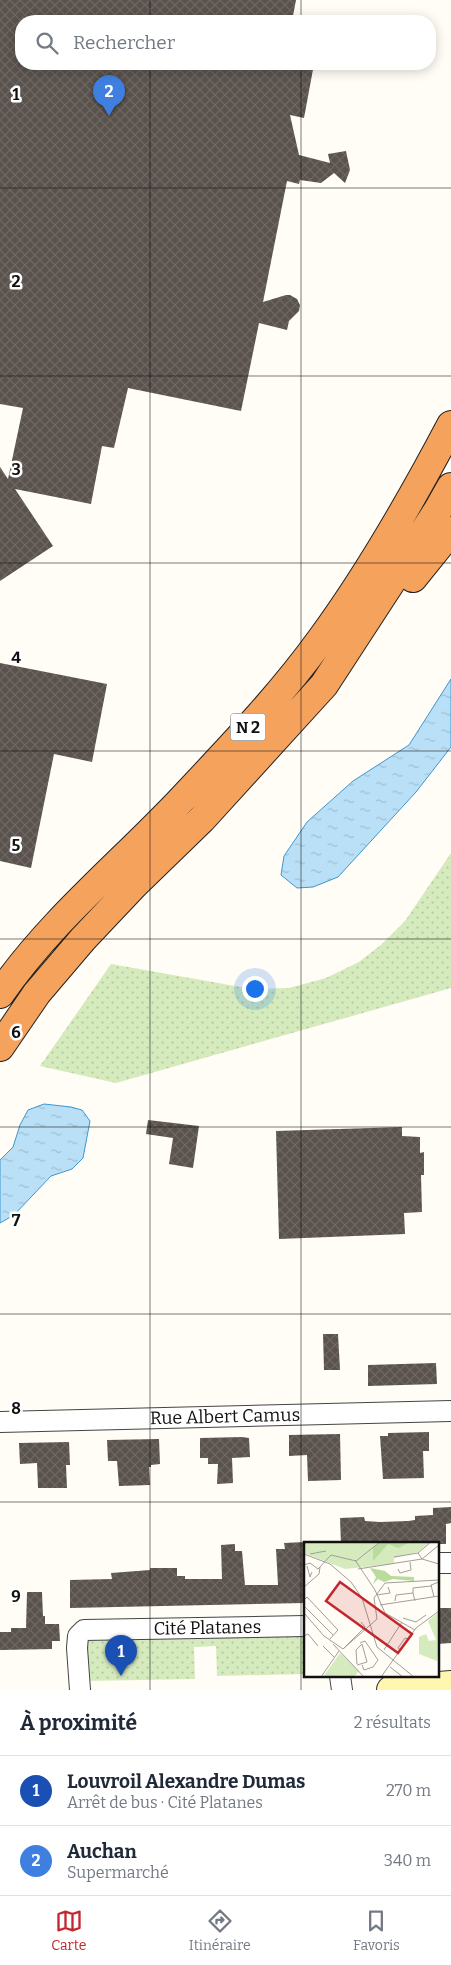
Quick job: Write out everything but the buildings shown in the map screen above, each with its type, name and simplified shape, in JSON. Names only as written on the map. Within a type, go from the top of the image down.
[{"type":"highway","name":"N 2","points":[[0,994],[14,974],[58,923],[181,800],[248,726],[321,640],[365,576],[417,490],[451,425]]},
{"type":"highway","name":"N 2","points":[[0,1047],[37,993],[83,939],[135,884],[202,819],[324,685],[451,487]]},
{"type":"highway","points":[[324,685],[451,531]]},
{"type":"main road","points":[[391,1690],[451,1685]]},
{"type":"street","name":"Rue Albert Camus","points":[[0,1422],[451,1410]]},
{"type":"street","points":[[438,1563],[451,1563]]},
{"type":"street","name":"Cité Platanes","points":[[80,1690],[77,1648],[78,1636],[84,1630],[304,1626]]},
{"type":"green space","points":[[451,853],[451,988],[116,1083],[40,1066],[111,964],[252,989],[289,988],[326,978],[359,962],[382,944],[405,921]]},
{"type":"green space","points":[[304,1634],[304,1674],[217,1676],[216,1646],[194,1647],[195,1679],[85,1681],[86,1641]]},
{"type":"water","points":[[451,679],[451,747],[416,792],[338,877],[313,887],[297,888],[281,875],[284,856],[307,822],[353,781],[409,745]]},
{"type":"water","points":[[44,1104],[82,1110],[90,1121],[83,1158],[72,1169],[51,1176],[14,1215],[0,1223],[0,1160],[13,1147],[20,1125],[28,1110]]},
{"type":"place","name":"Auchan","points":[[109,116]]},
{"type":"place","name":"Louvroil Alexandre Dumas","points":[[121,1676]]}]
